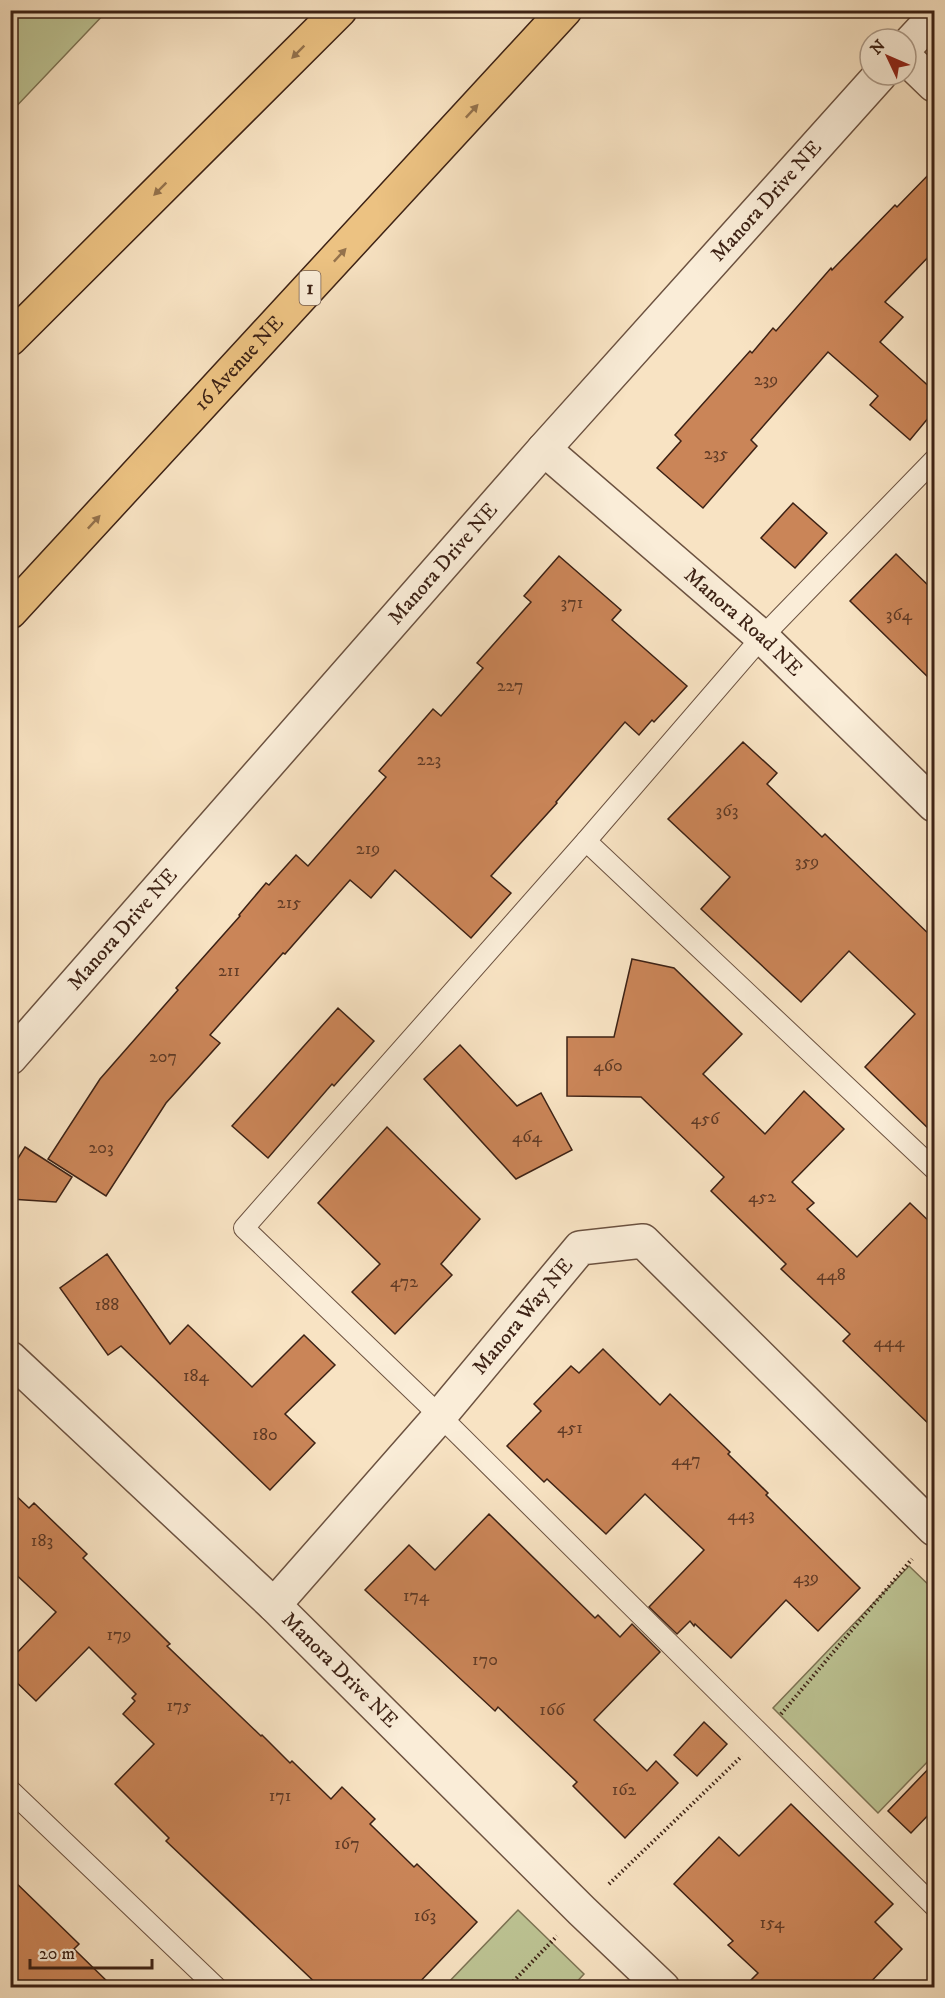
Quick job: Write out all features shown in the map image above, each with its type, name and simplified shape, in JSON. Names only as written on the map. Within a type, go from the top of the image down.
[{"type":"highway","points":[[16,330],[340,10]]},
{"type":"highway","name":"16 Avenue NE","points":[[10,612],[565,10]]},
{"type":"highway","points":[[10,634],[55,565]]},
{"type":"street","points":[[918,34],[934,17]]},
{"type":"street","points":[[918,70],[934,85]]},
{"type":"street","name":"Manora Drive NE","points":[[10,1058],[544,449],[869,87]]},
{"type":"street","name":"Manora Road NE","points":[[544,449],[762,637],[934,805]]},
{"type":"street","name":"Manora Way NE","points":[[273,1605],[440,1416],[580,1248],[643,1241],[926,1541]]},
{"type":"street","name":"Manora Drive NE","points":[[10,1358],[273,1605],[582,1911],[663,1988]]},
{"type":"lane","points":[[934,460],[762,637],[586,841],[244,1228],[440,1416],[934,1906]]},
{"type":"lane","points":[[586,841],[934,1170]]},
{"type":"lane","points":[[10,1790],[217,1988]]},
{"type":"path","points":[[507,1988],[582,1911],[763,1735],[926,1541]]},
{"type":"green space","points":[[10,11],[107,11],[11,112]]},
{"type":"green space","points":[[909,1566],[934,1590],[934,1755],[878,1813],[773,1708]]},
{"type":"green space","points":[[518,1910],[584,1974],[572,1987],[444,1987]]},
{"type":"building","points":[[934,169],[934,251],[885,302],[903,317],[880,342],[934,391],[934,411],[910,440],[870,405],[878,396],[828,352],[751,440],[757,446],[703,508],[657,468],[681,441],[675,435],[750,351],[752,353],[773,328],[776,331],[831,268],[832,270],[895,205],[897,207]]},
{"type":"building","points":[[793,503],[827,533],[795,568],[761,538]]},
{"type":"building","points":[[896,554],[934,591],[934,683],[850,601]]},
{"type":"building","points":[[559,556],[621,610],[612,620],[687,686],[639,735],[625,722],[557,803],[491,876],[511,893],[471,938],[395,870],[371,898],[350,880],[210,1035],[220,1043],[166,1103],[106,1196],[48,1159],[100,1079],[178,990],[176,988],[266,883],[269,885],[296,855],[308,866],[386,777],[379,771],[433,709],[441,716],[483,668],[477,663],[531,602],[524,596]]},
{"type":"building","points":[[743,742],[777,773],[767,784],[822,837],[825,834],[934,939],[934,1134],[865,1067],[915,1014],[849,951],[801,1002],[701,909],[730,877],[668,819]]},
{"type":"building","points":[[632,959],[674,968],[742,1034],[703,1074],[765,1134],[804,1091],[844,1129],[792,1182],[814,1203],[807,1209],[857,1257],[910,1203],[934,1226],[934,1429],[843,1341],[850,1334],[781,1269],[786,1264],[711,1191],[724,1177],[641,1097],[567,1096],[567,1037],[614,1037]]},
{"type":"building","points":[[338,1008],[374,1041],[334,1086],[332,1084],[268,1158],[232,1126]]},
{"type":"building","points":[[460,1045],[517,1106],[541,1093],[572,1150],[516,1179],[424,1079]]},
{"type":"building","points":[[387,1127],[480,1219],[441,1264],[452,1275],[395,1334],[352,1292],[380,1264],[318,1203]]},
{"type":"building","points":[[25,1147],[72,1177],[56,1202],[10,1199],[10,1171]]},
{"type":"building","points":[[107,1254],[170,1344],[188,1325],[252,1387],[304,1335],[335,1365],[285,1414],[315,1443],[270,1490],[121,1346],[108,1355],[60,1288]]},
{"type":"building","points":[[603,1349],[660,1405],[670,1394],[730,1452],[728,1454],[768,1493],[766,1495],[860,1588],[818,1631],[786,1600],[731,1658],[690,1621],[677,1634],[649,1607],[704,1550],[645,1494],[606,1534],[547,1479],[544,1482],[507,1446],[541,1411],[534,1404],[571,1366],[579,1373]]},
{"type":"building","points":[[10,1490],[29,1508],[34,1503],[87,1554],[83,1558],[170,1644],[167,1646],[290,1763],[292,1761],[331,1799],[342,1787],[375,1819],[370,1824],[414,1867],[417,1864],[477,1922],[414,1988],[321,1988],[166,1841],[169,1838],[115,1784],[154,1744],[123,1714],[135,1701],[132,1698],[136,1694],[89,1647],[36,1701],[10,1676],[10,1660],[56,1612],[10,1569]]},
{"type":"building","points":[[489,1514],[595,1618],[598,1615],[620,1637],[632,1624],[660,1652],[594,1720],[647,1771],[656,1761],[678,1783],[625,1838],[573,1786],[577,1782],[498,1707],[495,1711],[365,1590],[409,1545],[435,1570]]},
{"type":"building","points":[[704,1722],[727,1744],[697,1776],[674,1755]]},
{"type":"building","points":[[934,1763],[934,1809],[911,1833],[888,1811]]},
{"type":"building","points":[[791,1804],[893,1904],[875,1922],[902,1949],[865,1988],[743,1988],[758,1973],[728,1945],[733,1941],[674,1884],[719,1837],[739,1856]]},
{"type":"building","points":[[10,1877],[79,1944],[74,1949],[114,1988],[10,1988]]}]
